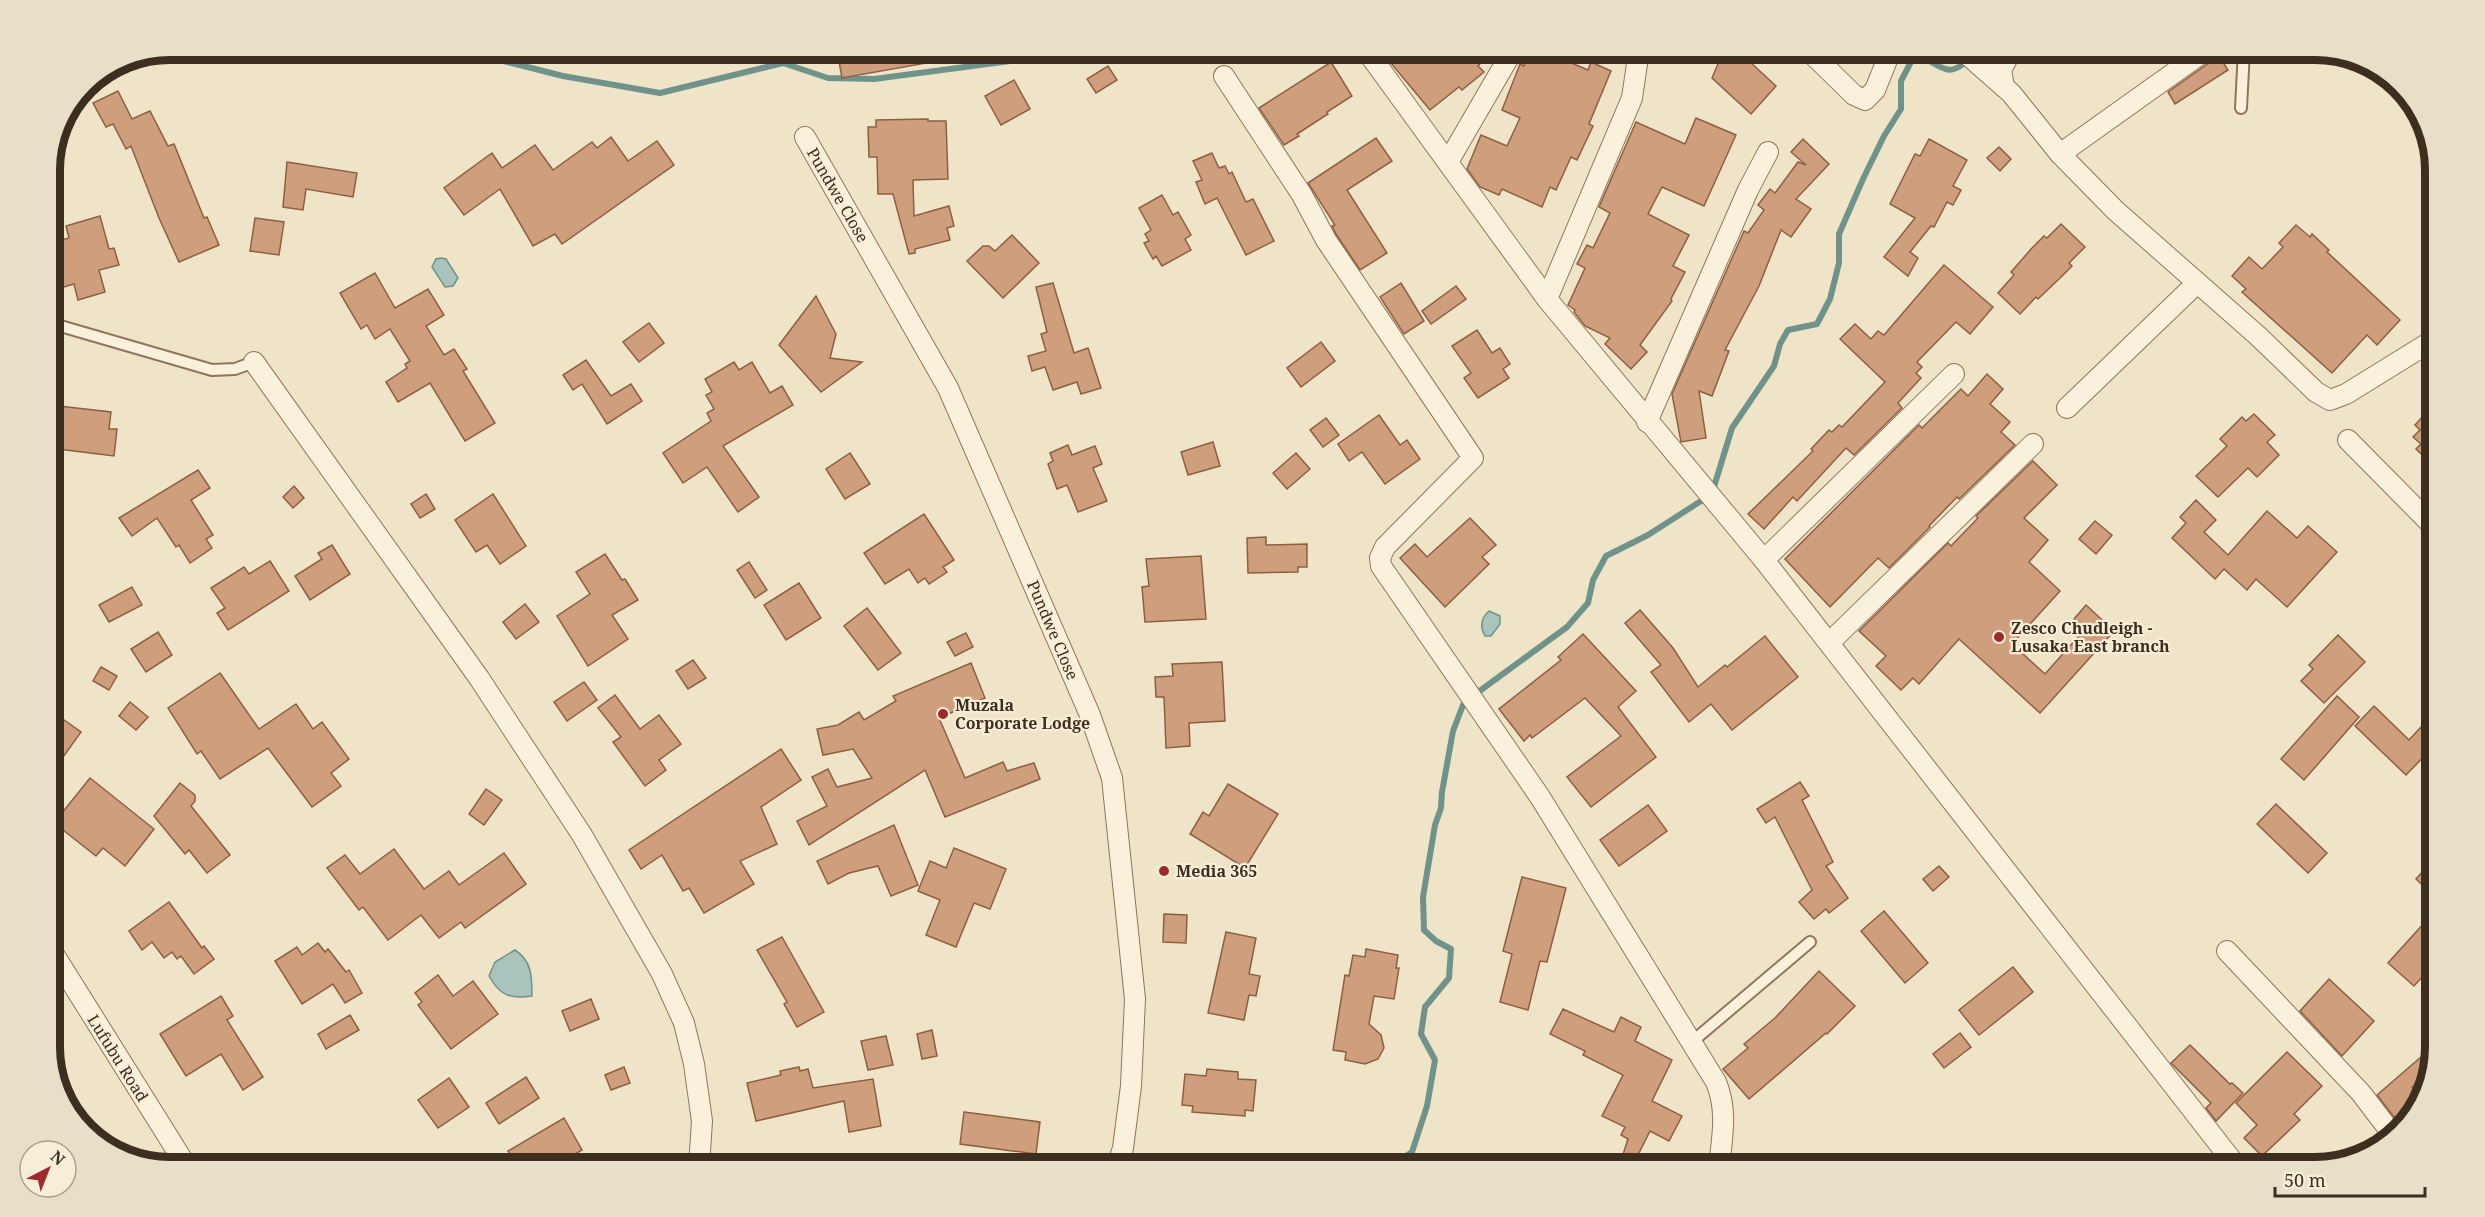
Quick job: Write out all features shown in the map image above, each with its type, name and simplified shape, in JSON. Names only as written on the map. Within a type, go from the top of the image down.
[{"type":"street","points":[[1373,60],[1547,299],[1764,560],[2229,1157]]},
{"type":"street","points":[[1448,162],[1507,60]]},
{"type":"street","points":[[1547,299],[1632,98],[1638,60]]},
{"type":"street","points":[[1818,60],[1854,95],[1865,100],[1875,90],[1887,60]]},
{"type":"street","points":[[1973,60],[2011,93],[2060,154],[2124,219],[2258,336],[2316,392],[2330,400],[2346,393],[2425,345]]},
{"type":"street","points":[[2004,87],[2001,70],[2006,60]]},
{"type":"street","points":[[2060,154],[2192,60]]},
{"type":"street","points":[[1224,76],[1302,195],[1326,240],[1473,458],[1385,547],[1380,558],[1381,566],[1540,797],[1693,1041],[1723,1099],[1725,1114],[1720,1157]]},
{"type":"street","name":"Pundwe Close","points":[[805,137],[948,388],[1090,715],[1112,778],[1135,999],[1131,1086],[1120,1157]]},
{"type":"street","points":[[1647,422],[1748,190],[1768,152]]},
{"type":"street","points":[[2067,408],[2197,283]]},
{"type":"street","points":[[254,362],[479,678],[582,835],[662,974],[684,1023],[694,1064],[702,1121],[701,1157]]},
{"type":"street","points":[[1764,560],[1954,374]]},
{"type":"street","points":[[2348,440],[2425,518]]},
{"type":"street","points":[[1829,643],[2033,444]]},
{"type":"street","points":[[2227,951],[2361,1093],[2388,1130]]},
{"type":"street","name":"Lufubu Road","points":[[60,964],[181,1157]]},
{"type":"lane","points":[[2241,108],[2243,60]]},
{"type":"lane","points":[[60,326],[212,370],[235,369],[254,362]]},
{"type":"lane","points":[[1693,1041],[1810,942]]},
{"type":"water","points":[[436,259],[446,259],[458,278],[453,286],[445,287],[432,267]]},
{"type":"water","points":[[1489,611],[1500,616],[1500,624],[1491,636],[1485,636],[1482,623]]},
{"type":"water","points":[[515,950],[528,964],[532,996],[506,995],[497,988],[489,976],[495,962]]},
{"type":"building","points":[[839,60],[944,60],[842,78]]},
{"type":"building","points":[[1388,60],[1483,60],[1478,66],[1484,72],[1462,90],[1459,87],[1430,110]]},
{"type":"building","points":[[1526,60],[1564,60],[1588,70],[1591,62],[1611,71],[1589,124],[1593,126],[1577,160],[1571,157],[1556,190],[1550,187],[1542,207],[1502,189],[1499,195],[1480,187],[1467,169],[1481,135],[1507,146],[1520,118],[1502,110],[1520,64],[1524,66]]},
{"type":"building","points":[[1720,60],[1748,60],[1776,86],[1751,114],[1712,78]]},
{"type":"building","points":[[2213,60],[2222,60],[2228,70],[2175,104],[2168,92]]},
{"type":"building","points":[[1331,62],[1352,96],[1284,145],[1259,108]]},
{"type":"building","points":[[1108,66],[1117,80],[1096,93],[1087,79]]},
{"type":"building","points":[[1014,80],[1030,109],[1001,125],[985,96]]},
{"type":"building","points":[[118,91],[132,119],[150,111],[168,146],[174,144],[204,218],[207,217],[219,245],[179,262],[131,146],[126,149],[113,124],[106,127],[93,103]]},
{"type":"building","points":[[1696,118],[1736,135],[1704,206],[1662,187],[1648,214],[1689,235],[1673,266],[1685,272],[1672,301],[1640,345],[1647,352],[1631,369],[1605,344],[1610,338],[1585,326],[1574,312],[1575,310],[1568,305],[1585,268],[1577,264],[1587,245],[1593,248],[1610,213],[1599,207],[1636,122],[1685,144]]},
{"type":"building","points":[[928,119],[928,121],[946,121],[948,179],[913,180],[914,216],[949,206],[954,226],[947,228],[950,240],[915,249],[915,253],[909,254],[893,194],[878,194],[877,157],[869,157],[868,127],[876,127],[876,120]]},
{"type":"building","points":[[611,137],[628,161],[657,141],[674,165],[562,244],[555,234],[533,246],[500,189],[464,215],[444,188],[492,153],[502,168],[535,145],[553,170],[592,142],[597,148]]},
{"type":"building","points":[[1376,138],[1392,161],[1347,190],[1387,253],[1360,270],[1336,234],[1332,226],[1335,225],[1308,183]]},
{"type":"building","points":[[1803,139],[1829,164],[1796,199],[1811,209],[1791,237],[1781,230],[1759,286],[1725,350],[1729,351],[1712,396],[1699,391],[1706,438],[1681,442],[1672,394],[1744,231],[1748,233],[1764,210],[1758,205],[1770,189],[1775,193],[1798,162],[1806,165],[1791,152]]},
{"type":"building","points":[[1929,139],[1967,160],[1953,186],[1961,190],[1953,205],[1947,202],[1934,227],[1931,226],[1910,252],[1918,258],[1908,276],[1884,257],[1915,218],[1890,204],[1915,154],[1920,156]]},
{"type":"building","points":[[1999,147],[2011,159],[2000,171],[1987,158]]},
{"type":"building","points":[[1212,153],[1219,168],[1225,166],[1229,174],[1232,172],[1246,202],[1253,199],[1274,241],[1246,255],[1217,198],[1205,204],[1196,182],[1202,180],[1193,161]]},
{"type":"building","points":[[287,162],[357,173],[353,197],[306,189],[303,210],[283,207]]},
{"type":"building","points":[[1162,195],[1173,215],[1178,212],[1191,235],[1185,239],[1191,250],[1162,266],[1156,256],[1153,259],[1144,243],[1149,241],[1145,234],[1151,230],[1139,208]]},
{"type":"building","points":[[100,216],[109,249],[114,248],[119,265],[99,270],[105,292],[78,300],[74,284],[60,288],[60,240],[69,238],[66,226]]},
{"type":"building","points":[[255,218],[284,222],[279,255],[250,251]]},
{"type":"building","points":[[2061,224],[2085,247],[2069,263],[2072,266],[2020,314],[1998,293],[2014,275],[2011,272],[2032,248],[2044,236],[2047,238]]},
{"type":"building","points":[[2296,225],[2310,237],[2312,234],[2329,250],[2327,252],[2400,320],[2377,345],[2367,335],[2332,373],[2242,292],[2246,289],[2232,276],[2249,257],[2262,269],[2283,247],[2279,243]]},
{"type":"building","points":[[1012,235],[1039,263],[1003,298],[967,261],[983,246],[989,246],[995,251]]},
{"type":"building","points":[[1944,265],[1993,307],[1970,334],[1956,322],[1917,362],[1922,367],[1916,373],[1921,378],[1898,403],[1902,408],[1854,455],[1846,448],[1797,501],[1793,497],[1764,529],[1748,514],[1813,451],[1811,449],[1829,430],[1832,432],[1839,425],[1842,427],[1885,382],[1840,339],[1855,324],[1871,339],[1878,331],[1884,335]]},
{"type":"building","points":[[375,273],[395,308],[428,289],[444,315],[426,326],[444,355],[454,349],[467,369],[463,371],[495,423],[465,441],[430,383],[398,402],[386,382],[407,368],[405,364],[410,361],[390,329],[375,339],[367,325],[361,329],[340,293]]},
{"type":"building","points":[[1053,283],[1074,353],[1088,348],[1101,388],[1081,394],[1077,382],[1053,390],[1045,367],[1032,371],[1028,356],[1046,351],[1041,334],[1047,332],[1036,287]]},
{"type":"building","points":[[1401,283],[1424,321],[1404,334],[1380,297]]},
{"type":"building","points":[[1456,286],[1466,299],[1431,324],[1422,311]]},
{"type":"building","points":[[816,296],[836,334],[830,358],[862,362],[821,392],[779,345]]},
{"type":"building","points":[[649,323],[664,343],[639,362],[623,342]]},
{"type":"building","points":[[1477,330],[1492,353],[1500,348],[1510,364],[1503,369],[1509,378],[1478,398],[1464,378],[1471,373],[1452,346]]},
{"type":"building","points":[[1321,342],[1335,361],[1301,387],[1287,368]]},
{"type":"building","points":[[586,360],[611,396],[631,384],[642,401],[607,424],[582,384],[573,390],[563,375]]},
{"type":"building","points":[[734,362],[739,370],[752,362],[770,393],[782,386],[793,405],[723,446],[759,497],[738,512],[707,467],[683,483],[663,453],[711,421],[707,413],[714,409],[706,395],[712,392],[705,379]]},
{"type":"building","points":[[1987,374],[2003,389],[1990,404],[2010,422],[2001,432],[2015,445],[1959,499],[1957,497],[1889,568],[1878,558],[1830,607],[1785,559],[1919,425],[1922,428],[1961,389],[1968,396]]},
{"type":"building","points":[[60,406],[111,412],[109,429],[117,429],[114,456],[60,449]]},
{"type":"building","points":[[2254,414],[2275,435],[2267,442],[2279,455],[2257,477],[2248,468],[2218,497],[2196,476],[2227,446],[2220,439],[2242,417],[2246,421]]},
{"type":"building","points":[[2425,414],[2425,458],[2416,449],[2421,444],[2413,437],[2420,430],[2415,425]]},
{"type":"building","points":[[1379,415],[1400,445],[1407,440],[1420,459],[1385,484],[1362,452],[1349,461],[1338,444]]},
{"type":"building","points":[[1326,418],[1339,435],[1323,447],[1310,430]]},
{"type":"building","points":[[1213,442],[1220,466],[1188,475],[1181,452]]},
{"type":"building","points":[[1068,445],[1072,455],[1095,446],[1102,464],[1093,468],[1107,501],[1078,512],[1067,485],[1057,489],[1048,464],[1053,461],[1050,453]]},
{"type":"building","points":[[850,453],[870,484],[845,499],[826,469]]},
{"type":"building","points":[[1296,453],[1310,469],[1287,489],[1273,473]]},
{"type":"building","points":[[2033,461],[2057,485],[2024,518],[2048,540],[2029,562],[2060,591],[2012,644],[2045,674],[2085,629],[2074,619],[2086,605],[2114,631],[2040,713],[1959,639],[1919,684],[1913,678],[1901,690],[1876,666],[1886,656],[1859,631],[1948,543],[1951,546],[1978,518],[1976,516]]},
{"type":"building","points":[[198,470],[210,488],[191,500],[213,535],[206,539],[212,548],[190,563],[179,545],[176,547],[157,518],[132,536],[119,518]]},
{"type":"building","points":[[294,486],[304,498],[293,508],[283,497]]},
{"type":"building","points":[[426,494],[435,509],[420,518],[411,504]]},
{"type":"building","points":[[493,494],[526,546],[500,564],[487,545],[476,552],[455,520]]},
{"type":"building","points":[[2196,500],[2216,520],[2204,532],[2228,555],[2267,511],[2297,538],[2308,526],[2337,552],[2287,607],[2256,579],[2247,590],[2224,569],[2215,579],[2172,538],[2186,523],[2180,517]]},
{"type":"building","points":[[924,514],[954,560],[943,567],[947,572],[929,584],[925,578],[918,583],[909,569],[885,584],[864,553]]},
{"type":"building","points":[[1470,518],[1496,545],[1482,557],[1489,564],[1445,607],[1400,558],[1415,544],[1427,557]]},
{"type":"building","points":[[2095,521],[2112,535],[2096,554],[2079,539]]},
{"type":"building","points":[[1266,537],[1266,545],[1307,544],[1307,567],[1298,567],[1298,572],[1248,573],[1247,538]]},
{"type":"building","points":[[332,545],[350,574],[310,600],[295,576],[322,559],[318,553]]},
{"type":"building","points":[[605,554],[638,600],[612,615],[628,639],[588,666],[557,616],[590,594],[576,572]]},
{"type":"building","points":[[1201,556],[1206,619],[1145,622],[1142,587],[1149,586],[1146,559]]},
{"type":"building","points":[[270,561],[289,591],[228,630],[217,613],[225,608],[211,588],[244,567],[249,574]]},
{"type":"building","points":[[749,562],[767,590],[755,598],[737,570]]},
{"type":"building","points":[[799,583],[821,618],[786,640],[764,605]]},
{"type":"building","points":[[132,587],[142,605],[109,622],[99,605]]},
{"type":"building","points":[[525,604],[539,622],[516,639],[503,622]]},
{"type":"building","points":[[867,608],[901,653],[878,670],[844,626]]},
{"type":"building","points":[[1640,610],[1673,648],[1698,687],[1765,636],[1798,677],[1732,730],[1711,704],[1689,722],[1651,672],[1661,665],[1625,623]]},
{"type":"building","points":[[158,632],[172,655],[146,672],[131,649]]},
{"type":"building","points":[[966,633],[973,647],[955,656],[947,642]]},
{"type":"building","points":[[1583,634],[1636,691],[1618,707],[1656,757],[1591,807],[1567,777],[1621,736],[1585,698],[1532,738],[1530,735],[1524,741],[1499,709],[1561,660],[1558,657]]},
{"type":"building","points":[[2338,635],[2365,662],[2324,703],[2301,681],[2313,669],[2309,665]]},
{"type":"building","points":[[693,660],[706,678],[688,689],[676,671]]},
{"type":"building","points":[[1222,662],[1225,721],[1189,723],[1190,746],[1166,748],[1164,697],[1156,697],[1155,677],[1173,676],[1172,664]]},
{"type":"building","points":[[971,663],[985,698],[939,718],[965,778],[1003,762],[1007,771],[1034,763],[1040,779],[945,817],[925,770],[809,845],[797,821],[827,806],[812,777],[828,769],[837,787],[872,778],[853,749],[823,755],[817,729],[838,725],[859,712],[864,720],[896,701],[893,696]]},
{"type":"building","points":[[101,667],[117,676],[109,690],[93,681]]},
{"type":"building","points":[[220,673],[259,729],[296,704],[313,729],[322,722],[349,759],[331,773],[341,786],[312,807],[268,748],[220,779],[201,751],[197,754],[168,708]]},
{"type":"building","points":[[584,682],[597,700],[567,721],[554,702]]},
{"type":"building","points":[[615,695],[640,729],[659,715],[681,744],[659,760],[666,770],[645,786],[613,742],[621,737],[598,708]]},
{"type":"building","points":[[2337,696],[2359,717],[2304,780],[2281,759]]},
{"type":"building","points":[[130,702],[148,717],[136,730],[119,716]]},
{"type":"building","points":[[2374,706],[2409,740],[2425,723],[2425,755],[2406,775],[2355,726]]},
{"type":"building","points":[[60,717],[81,732],[60,759]]},
{"type":"building","points":[[781,749],[801,780],[761,807],[777,844],[740,861],[754,884],[704,913],[689,888],[683,891],[662,855],[641,869],[629,850]]},
{"type":"building","points":[[90,778],[154,829],[125,866],[103,848],[96,856],[60,828],[60,816]]},
{"type":"building","points":[[1800,782],[1809,796],[1802,800],[1833,862],[1826,866],[1848,898],[1829,913],[1826,909],[1814,919],[1799,902],[1812,890],[1775,817],[1766,823],[1757,809]]},
{"type":"building","points":[[180,783],[195,795],[195,801],[191,806],[230,855],[207,873],[189,850],[185,854],[154,816]]},
{"type":"building","points":[[1228,784],[1278,814],[1245,868],[1190,834],[1203,812],[1209,816]]},
{"type":"building","points":[[486,789],[502,800],[484,825],[469,814]]},
{"type":"building","points":[[2276,804],[2327,853],[2308,873],[2257,824]]},
{"type":"building","points":[[1648,805],[1667,831],[1619,866],[1600,840]]},
{"type":"building","points":[[894,825],[918,885],[891,896],[878,866],[849,873],[828,884],[817,861]]},
{"type":"building","points":[[954,848],[1006,869],[990,909],[974,903],[956,947],[926,935],[940,900],[918,891],[930,861],[946,868]]},
{"type":"building","points":[[394,849],[424,889],[449,871],[459,885],[504,853],[526,884],[465,928],[461,922],[439,938],[421,915],[388,940],[363,907],[359,910],[327,868],[345,855],[360,874]]},
{"type":"building","points":[[1939,866],[1949,877],[1933,891],[1923,879]]},
{"type":"building","points":[[2425,869],[2425,888],[2416,879]]},
{"type":"building","points":[[1522,877],[1566,888],[1547,962],[1540,961],[1528,1010],[1500,1002],[1512,954],[1503,951]]},
{"type":"building","points":[[169,902],[202,948],[204,946],[214,959],[194,974],[181,956],[177,959],[172,952],[164,958],[152,942],[142,950],[129,931]]},
{"type":"building","points":[[1884,911],[1928,963],[1905,983],[1861,931]]},
{"type":"building","points":[[1164,914],[1187,915],[1186,943],[1163,942]]},
{"type":"building","points":[[2425,922],[2425,974],[2414,986],[2388,963]]},
{"type":"building","points":[[1226,932],[1256,938],[1249,974],[1260,976],[1256,996],[1249,995],[1244,1020],[1208,1013]]},
{"type":"building","points":[[782,937],[824,1012],[797,1027],[784,1004],[787,1002],[757,950]]},
{"type":"building","points":[[318,943],[325,952],[328,949],[346,972],[349,970],[362,993],[345,1003],[333,984],[302,1004],[275,961],[297,947],[302,955]]},
{"type":"building","points":[[1366,949],[1398,955],[1396,968],[1399,968],[1394,999],[1374,996],[1369,1024],[1381,1035],[1384,1048],[1378,1059],[1365,1064],[1345,1060],[1346,1052],[1333,1050],[1345,975],[1349,976],[1353,955],[1365,957]]},
{"type":"building","points":[[2013,967],[2033,992],[1979,1035],[1959,1010]]},
{"type":"building","points":[[1819,971],[1855,1006],[1827,1034],[1749,1099],[1723,1069],[1748,1048],[1744,1044],[1775,1018]]},
{"type":"building","points":[[438,975],[453,996],[473,981],[498,1014],[451,1049],[418,1005],[422,1002],[415,993]]},
{"type":"building","points":[[2329,979],[2374,1021],[2342,1056],[2300,1011]]},
{"type":"building","points":[[221,996],[233,1016],[227,1020],[263,1077],[243,1090],[221,1054],[186,1076],[160,1034]]},
{"type":"building","points":[[591,999],[599,1019],[570,1031],[562,1011]]},
{"type":"building","points":[[1563,1009],[1614,1032],[1621,1017],[1641,1027],[1635,1041],[1672,1060],[1652,1101],[1682,1116],[1669,1141],[1650,1131],[1637,1157],[1622,1157],[1628,1139],[1621,1135],[1625,1127],[1602,1116],[1623,1075],[1583,1055],[1585,1051],[1550,1034]]},
{"type":"building","points":[[350,1015],[359,1030],[326,1049],[318,1034]]},
{"type":"building","points":[[932,1030],[937,1056],[922,1059],[917,1034]]},
{"type":"building","points":[[1960,1033],[1971,1047],[1944,1068],[1933,1054]]},
{"type":"building","points":[[886,1036],[893,1065],[868,1070],[861,1041]]},
{"type":"building","points":[[2190,1045],[2230,1084],[2232,1083],[2243,1093],[2216,1121],[2206,1108],[2211,1103],[2171,1063]]},
{"type":"building","points":[[2287,1052],[2322,1086],[2294,1114],[2300,1120],[2262,1156],[2244,1138],[2257,1125],[2236,1103]]},
{"type":"building","points":[[2425,1054],[2419,1081],[2412,1087],[2416,1092],[2397,1121],[2377,1095]]},
{"type":"building","points":[[624,1067],[630,1083],[611,1090],[605,1075]]},
{"type":"building","points":[[799,1067],[800,1071],[808,1069],[813,1088],[873,1079],[881,1126],[849,1132],[844,1101],[756,1121],[747,1083],[781,1075],[780,1071]]},
{"type":"building","points":[[1207,1069],[1238,1072],[1238,1079],[1256,1080],[1253,1111],[1245,1110],[1245,1116],[1192,1112],[1193,1106],[1182,1105],[1185,1074],[1206,1076]]},
{"type":"building","points":[[526,1077],[539,1098],[499,1124],[486,1103]]},
{"type":"building","points":[[449,1078],[469,1107],[438,1128],[418,1100]]},
{"type":"building","points":[[964,1112],[1040,1122],[1036,1154],[960,1144]]},
{"type":"building","points":[[564,1118],[582,1150],[570,1157],[511,1157],[508,1151]]},
{"type":"waterway","points":[[500,60],[563,76],[660,93],[783,63],[828,78],[874,79],[1018,60]]},
{"type":"waterway","points":[[1713,490],[1732,428],[1774,366],[1780,344],[1788,330],[1817,324],[1830,299],[1839,263],[1839,234],[1884,136],[1901,109],[1901,81],[1912,60]]},
{"type":"waterway","points":[[1927,60],[1949,70],[1963,64]]},
{"type":"waterway","points":[[1481,690],[1567,627],[1588,603],[1593,580],[1606,556],[1648,535],[1701,501]]},
{"type":"waterway","points":[[1405,1157],[1412,1152],[1427,1106],[1435,1060],[1421,1034],[1425,1007],[1449,978],[1451,949],[1436,941],[1424,930],[1423,897],[1435,825],[1441,808],[1453,731],[1463,705]]},
{"type":"place","name":"Zesco Chudleigh - Lusaka East branch","points":[[1999,637]]},
{"type":"place","name":"Muzala Corporate Lodge","points":[[943,714]]},
{"type":"place","name":"Media 365","points":[[1164,871]]}]
